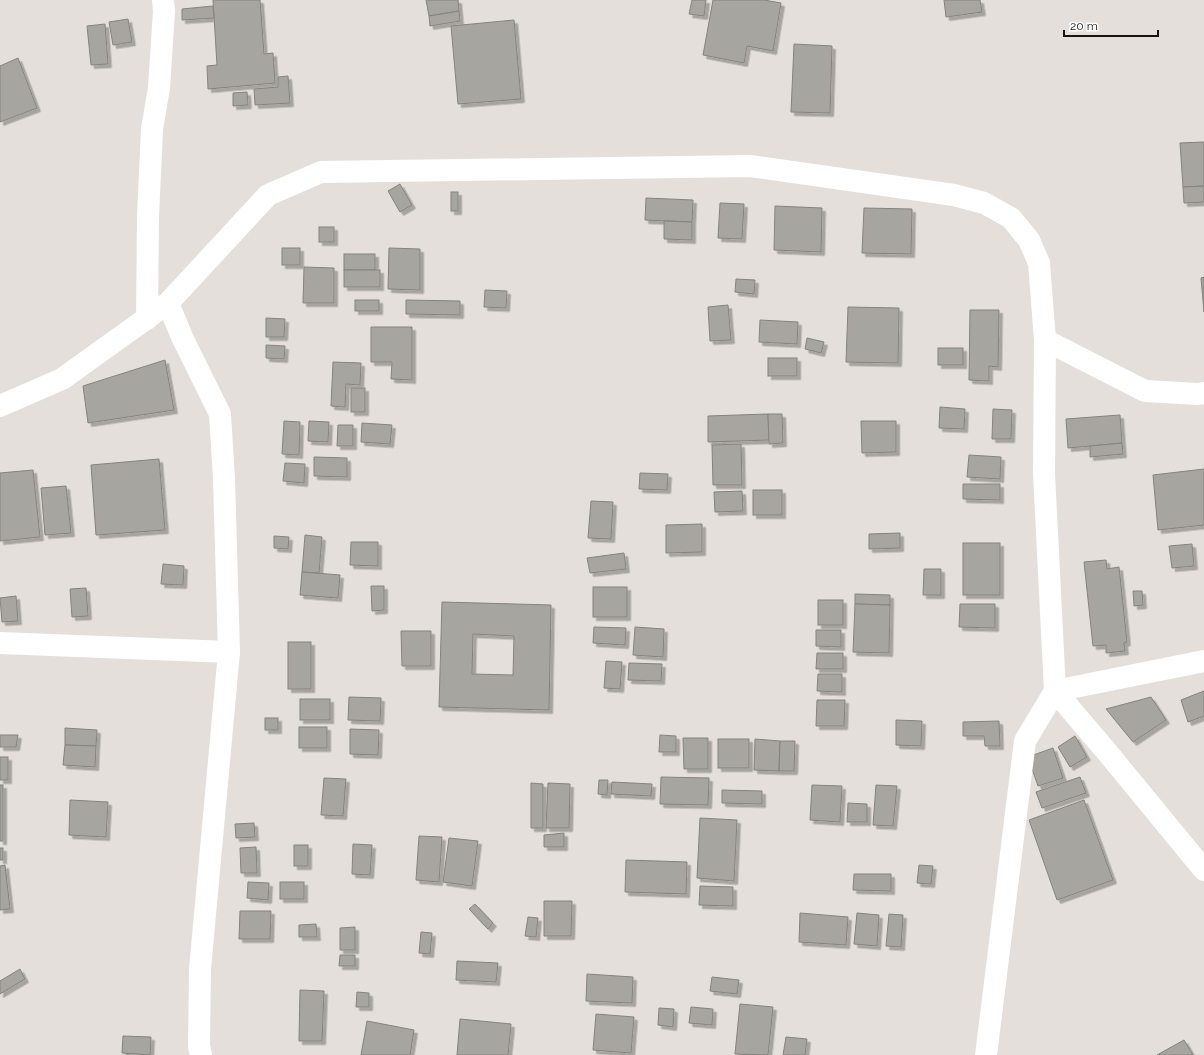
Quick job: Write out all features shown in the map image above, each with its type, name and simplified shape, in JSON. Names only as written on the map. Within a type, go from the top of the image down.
[{"type":"street","points":[[147,318],[148,217],[152,130],[160,88],[164,11],[163,0]]},
{"type":"street","points":[[0,406],[62,379],[168,303],[268,195],[321,172],[750,166],[954,195],[984,203],[1011,218],[1029,240],[1038,263],[1045,340],[1044,474],[1055,691],[1025,740],[986,1055]]},
{"type":"street","points":[[168,303],[182,337],[220,414],[224,479],[229,652],[200,969],[199,1046],[201,1055]]},
{"type":"street","points":[[1045,340],[1145,391],[1204,393]]},
{"type":"street","points":[[0,643],[229,652]]},
{"type":"street","points":[[1055,691],[1204,661]]},
{"type":"street","points":[[1055,691],[1204,870]]},
{"type":"building","points":[[213,0],[260,0],[264,54],[273,53],[275,83],[208,89],[207,66],[217,65]]},
{"type":"building","points":[[426,0],[458,0],[459,11],[429,16]]},
{"type":"building","points":[[692,0],[706,0],[704,16],[689,14]]},
{"type":"building","points":[[713,0],[764,0],[781,3],[773,51],[747,46],[744,63],[703,55]]},
{"type":"building","points":[[944,0],[980,0],[982,12],[946,17]]},
{"type":"building","points":[[213,6],[214,18],[182,20],[182,9]]},
{"type":"building","points":[[459,11],[460,21],[430,26],[429,16]]},
{"type":"building","points":[[128,19],[132,42],[113,45],[109,22]]},
{"type":"building","points":[[514,20],[521,99],[458,104],[451,26]]},
{"type":"building","points":[[105,24],[108,64],[91,65],[87,26]]},
{"type":"building","points":[[794,44],[832,46],[830,113],[791,112]]},
{"type":"building","points":[[18,58],[37,108],[0,122],[0,66]]},
{"type":"building","points":[[288,76],[290,103],[255,105],[254,89],[278,87],[278,77]]},
{"type":"building","points":[[247,92],[248,105],[233,106],[233,93]]},
{"type":"building","points":[[1204,142],[1204,186],[1183,187],[1180,143]]},
{"type":"building","points":[[400,184],[412,205],[400,212],[388,191]]},
{"type":"building","points":[[1204,186],[1204,202],[1184,203],[1183,187]]},
{"type":"building","points":[[451,192],[458,192],[458,211],[451,211]]},
{"type":"building","points":[[646,198],[693,200],[692,222],[645,220]]},
{"type":"building","points":[[720,203],[744,204],[742,239],[718,238]]},
{"type":"building","points":[[775,206],[822,208],[821,252],[774,250]]},
{"type":"building","points":[[864,208],[912,209],[911,254],[862,253]]},
{"type":"building","points":[[664,221],[692,222],[692,240],[664,239]]},
{"type":"building","points":[[319,227],[334,227],[334,242],[319,242]]},
{"type":"building","points":[[282,248],[300,248],[300,265],[282,265]]},
{"type":"building","points":[[389,248],[420,249],[420,290],[388,289]]},
{"type":"building","points":[[344,254],[375,254],[375,270],[344,270]]},
{"type":"building","points":[[304,267],[334,268],[334,303],[303,303]]},
{"type":"building","points":[[344,270],[380,270],[380,287],[344,287]]},
{"type":"building","points":[[1204,277],[1204,312],[1201,278]]},
{"type":"building","points":[[736,279],[755,280],[754,294],[735,292]]},
{"type":"building","points":[[485,290],[507,291],[506,308],[484,307]]},
{"type":"building","points":[[355,300],[379,300],[379,311],[355,311]]},
{"type":"building","points":[[406,300],[460,301],[460,315],[406,314]]},
{"type":"building","points":[[728,305],[731,340],[710,341],[708,307]]},
{"type":"building","points":[[848,307],[899,308],[898,363],[846,362]]},
{"type":"building","points":[[970,310],[999,310],[998,367],[989,366],[989,381],[969,380]]},
{"type":"building","points":[[266,318],[285,319],[284,337],[266,337]]},
{"type":"building","points":[[760,320],[798,322],[797,344],[759,342]]},
{"type":"building","points":[[371,327],[412,327],[412,380],[391,379],[392,362],[371,362]]},
{"type":"building","points":[[807,338],[824,342],[821,353],[805,349]]},
{"type":"building","points":[[266,345],[285,346],[284,359],[266,358]]},
{"type":"building","points":[[938,348],[963,348],[963,365],[938,365]]},
{"type":"building","points":[[768,358],[797,358],[797,376],[768,376]]},
{"type":"building","points":[[165,360],[174,410],[88,423],[83,386]]},
{"type":"building","points":[[333,362],[361,363],[360,385],[346,384],[345,407],[331,406]]},
{"type":"building","points":[[351,388],[365,388],[365,412],[351,412]]},
{"type":"building","points":[[940,407],[965,409],[964,429],[939,428]]},
{"type":"building","points":[[993,409],[1012,410],[1011,439],[992,439]]},
{"type":"building","points":[[768,414],[769,440],[708,442],[708,416]]},
{"type":"building","points":[[768,414],[782,414],[783,443],[769,444]]},
{"type":"building","points":[[1120,415],[1122,443],[1068,448],[1066,419]]},
{"type":"building","points":[[284,421],[300,422],[299,455],[282,454]]},
{"type":"building","points":[[309,421],[329,422],[328,442],[308,441]]},
{"type":"building","points":[[861,421],[896,421],[896,452],[862,453]]},
{"type":"building","points":[[362,423],[392,425],[390,444],[361,442]]},
{"type":"building","points":[[338,425],[353,425],[353,446],[337,446]]},
{"type":"building","points":[[1122,443],[1123,454],[1090,457],[1090,446]]},
{"type":"building","points":[[741,444],[742,485],[713,485],[712,445]]},
{"type":"building","points":[[969,455],[1001,457],[1000,479],[967,477]]},
{"type":"building","points":[[314,457],[347,458],[347,477],[314,476]]},
{"type":"building","points":[[159,459],[165,530],[96,535],[91,465]]},
{"type":"building","points":[[285,463],[305,464],[304,483],[283,481]]},
{"type":"building","points":[[1204,469],[1204,525],[1158,530],[1153,475]]},
{"type":"building","points":[[33,470],[40,537],[0,541],[0,473]]},
{"type":"building","points":[[640,473],[668,474],[667,490],[639,489]]},
{"type":"building","points":[[963,484],[1000,484],[1000,500],[963,499]]},
{"type":"building","points":[[66,486],[71,533],[45,535],[41,488]]},
{"type":"building","points":[[753,490],[782,490],[782,515],[753,515]]},
{"type":"building","points":[[742,491],[743,511],[715,512],[714,492]]},
{"type":"building","points":[[591,501],[613,502],[611,539],[588,538]]},
{"type":"building","points":[[702,524],[702,552],[666,553],[666,525]]},
{"type":"building","points":[[900,533],[900,548],[869,549],[869,534]]},
{"type":"building","points":[[305,535],[322,537],[319,573],[302,572]]},
{"type":"building","points":[[274,536],[289,537],[288,549],[274,548]]},
{"type":"building","points":[[351,542],[378,542],[378,566],[350,565]]},
{"type":"building","points":[[963,543],[1000,543],[1000,595],[963,595]]},
{"type":"building","points":[[1192,544],[1194,566],[1172,568],[1169,546]]},
{"type":"building","points":[[624,553],[626,569],[590,573],[587,558]]},
{"type":"building","points":[[1106,560],[1107,569],[1119,567],[1127,642],[1124,643],[1125,651],[1106,653],[1106,645],[1093,646],[1084,562]]},
{"type":"building","points":[[163,564],[184,566],[183,585],[161,584]]},
{"type":"building","points":[[924,569],[941,569],[941,595],[923,595]]},
{"type":"building","points":[[302,572],[340,575],[338,598],[300,595]]},
{"type":"building","points":[[371,586],[384,586],[384,610],[372,611]]},
{"type":"building","points":[[593,587],[627,587],[627,617],[593,617]]},
{"type":"building","points":[[86,588],[88,616],[72,617],[70,589]]},
{"type":"building","points":[[1133,591],[1142,591],[1143,605],[1134,606]]},
{"type":"building","points":[[855,594],[890,595],[890,605],[855,604]]},
{"type":"building","points":[[16,596],[18,621],[2,622],[0,598]]},
{"type":"building","points":[[818,600],[843,600],[843,625],[818,625]]},
{"type":"building","points":[[442,602],[551,605],[549,710],[439,707]],"holes":[[[473,634],[514,636],[513,675],[472,674]]]},
{"type":"building","points":[[855,604],[890,605],[889,653],[853,652]]},
{"type":"building","points":[[960,604],[995,604],[995,628],[959,627]]},
{"type":"building","points":[[594,627],[626,628],[625,645],[593,643]]},
{"type":"building","points":[[635,627],[664,629],[663,657],[633,655]]},
{"type":"building","points":[[816,630],[841,630],[841,647],[816,646]]},
{"type":"building","points":[[401,631],[431,631],[431,666],[402,666]]},
{"type":"building","points":[[288,642],[311,642],[311,689],[288,689]]},
{"type":"building","points":[[817,653],[843,653],[843,669],[816,669]]},
{"type":"building","points":[[606,661],[622,662],[620,689],[604,688]]},
{"type":"building","points":[[629,663],[662,664],[661,681],[628,680]]},
{"type":"building","points":[[818,674],[842,674],[842,692],[817,691]]},
{"type":"building","points":[[1204,691],[1204,716],[1188,722],[1181,700]]},
{"type":"building","points":[[349,697],[381,698],[380,721],[348,720]]},
{"type":"building","points":[[1151,697],[1166,720],[1133,742],[1106,709]]},
{"type":"building","points":[[300,699],[330,699],[330,720],[300,720]]},
{"type":"building","points":[[817,700],[845,700],[844,726],[816,726]]},
{"type":"building","points":[[265,718],[278,718],[278,730],[265,730]]},
{"type":"building","points":[[896,720],[922,721],[921,746],[896,745]]},
{"type":"building","points":[[999,721],[1000,746],[985,746],[984,736],[963,736],[963,722]]},
{"type":"building","points":[[299,727],[327,727],[327,748],[299,748]]},
{"type":"building","points":[[65,728],[97,730],[96,746],[65,745]]},
{"type":"building","points":[[350,729],[379,730],[378,755],[350,754]]},
{"type":"building","points":[[0,735],[18,735],[16,747],[0,747]]},
{"type":"building","points":[[660,735],[676,736],[676,752],[659,752]]},
{"type":"building","points":[[1075,736],[1087,757],[1070,767],[1058,747]]},
{"type":"building","points":[[683,738],[708,738],[708,769],[684,769]]},
{"type":"building","points":[[718,739],[749,739],[749,768],[718,768]]},
{"type":"building","points":[[755,739],[780,741],[779,771],[754,770]]},
{"type":"building","points":[[780,741],[795,741],[794,771],[779,771]]},
{"type":"building","points":[[65,745],[96,746],[95,767],[63,765]]},
{"type":"building","points":[[1053,748],[1063,778],[1038,786],[1028,757]]},
{"type":"building","points":[[0,757],[8,757],[8,780],[0,780]]},
{"type":"building","points":[[661,777],[709,778],[708,805],[660,804]]},
{"type":"building","points":[[1080,777],[1086,793],[1042,808],[1036,792]]},
{"type":"building","points":[[324,778],[346,779],[343,816],[321,815]]},
{"type":"building","points":[[599,780],[608,780],[607,795],[598,794]]},
{"type":"building","points":[[612,782],[652,784],[651,796],[611,794]]},
{"type":"building","points":[[531,783],[543,784],[543,828],[531,828]]},
{"type":"building","points":[[548,783],[570,784],[569,828],[546,828]]},
{"type":"building","points":[[0,785],[3,785],[3,841],[0,841]]},
{"type":"building","points":[[812,785],[842,786],[840,822],[810,820]]},
{"type":"building","points":[[876,785],[897,786],[893,826],[873,825]]},
{"type":"building","points":[[722,790],[762,791],[762,804],[722,803]]},
{"type":"building","points":[[70,800],[108,802],[106,837],[69,835]]},
{"type":"building","points":[[1084,800],[1113,880],[1057,900],[1029,820]]},
{"type":"building","points":[[848,803],[867,804],[867,822],[847,822]]},
{"type":"building","points":[[700,818],[737,820],[734,881],[697,878]]},
{"type":"building","points":[[254,823],[255,837],[236,838],[235,824]]},
{"type":"building","points":[[564,833],[564,847],[544,847],[544,835]]},
{"type":"building","points":[[419,836],[442,837],[439,882],[416,880]]},
{"type":"building","points":[[449,838],[478,841],[472,886],[443,882]]},
{"type":"building","points":[[353,844],[372,845],[370,875],[352,874]]},
{"type":"building","points":[[294,845],[308,845],[308,866],[294,866]]},
{"type":"building","points":[[256,847],[257,873],[241,873],[240,848]]},
{"type":"building","points":[[0,848],[3,848],[3,860],[0,860]]},
{"type":"building","points":[[626,860],[687,862],[686,894],[625,892]]},
{"type":"building","points":[[5,865],[10,909],[0,910],[0,866]]},
{"type":"building","points":[[919,865],[933,866],[931,884],[917,883]]},
{"type":"building","points":[[854,874],[891,874],[891,891],[853,890]]},
{"type":"building","points":[[248,882],[269,883],[268,900],[247,898]]},
{"type":"building","points":[[280,882],[304,882],[304,899],[280,899]]},
{"type":"building","points":[[700,886],[733,887],[733,906],[699,905]]},
{"type":"building","points":[[544,901],[572,901],[571,936],[544,936]]},
{"type":"building","points":[[475,904],[493,923],[488,929],[469,909]]},
{"type":"building","points":[[240,911],[271,911],[270,939],[239,939]]},
{"type":"building","points":[[800,913],[848,917],[846,945],[799,942]]},
{"type":"building","points":[[857,913],[879,915],[877,946],[854,944]]},
{"type":"building","points":[[889,914],[903,915],[901,947],[886,946]]},
{"type":"building","points":[[528,917],[538,918],[536,937],[525,936]]},
{"type":"building","points":[[316,924],[317,937],[299,937],[299,925]]},
{"type":"building","points":[[355,927],[355,950],[340,950],[340,928]]},
{"type":"building","points":[[421,932],[432,933],[430,954],[419,953]]},
{"type":"building","points":[[340,955],[355,955],[355,966],[339,966]]},
{"type":"building","points":[[457,961],[498,963],[496,982],[456,980]]},
{"type":"building","points":[[20,969],[25,979],[0,994],[0,981]]},
{"type":"building","points":[[587,974],[633,977],[632,1003],[586,1001]]},
{"type":"building","points":[[712,977],[739,980],[737,994],[710,991]]},
{"type":"building","points":[[300,990],[324,991],[322,1041],[299,1041]]},
{"type":"building","points":[[357,992],[369,993],[369,1007],[356,1007]]},
{"type":"building","points":[[740,1004],[773,1007],[768,1055],[735,1054]]},
{"type":"building","points":[[691,1007],[713,1009],[712,1025],[689,1023]]},
{"type":"building","points":[[659,1008],[674,1009],[673,1027],[658,1025]]},
{"type":"building","points":[[596,1014],[634,1017],[631,1053],[593,1050]]},
{"type":"building","points":[[460,1019],[511,1024],[508,1055],[457,1055]]},
{"type":"building","points":[[367,1021],[414,1030],[410,1055],[361,1055]]},
{"type":"building","points":[[123,1036],[151,1037],[150,1055],[122,1053]]},
{"type":"building","points":[[786,1037],[807,1039],[805,1055],[783,1055]]},
{"type":"building","points":[[1184,1040],[1193,1055],[1157,1055]]}]
